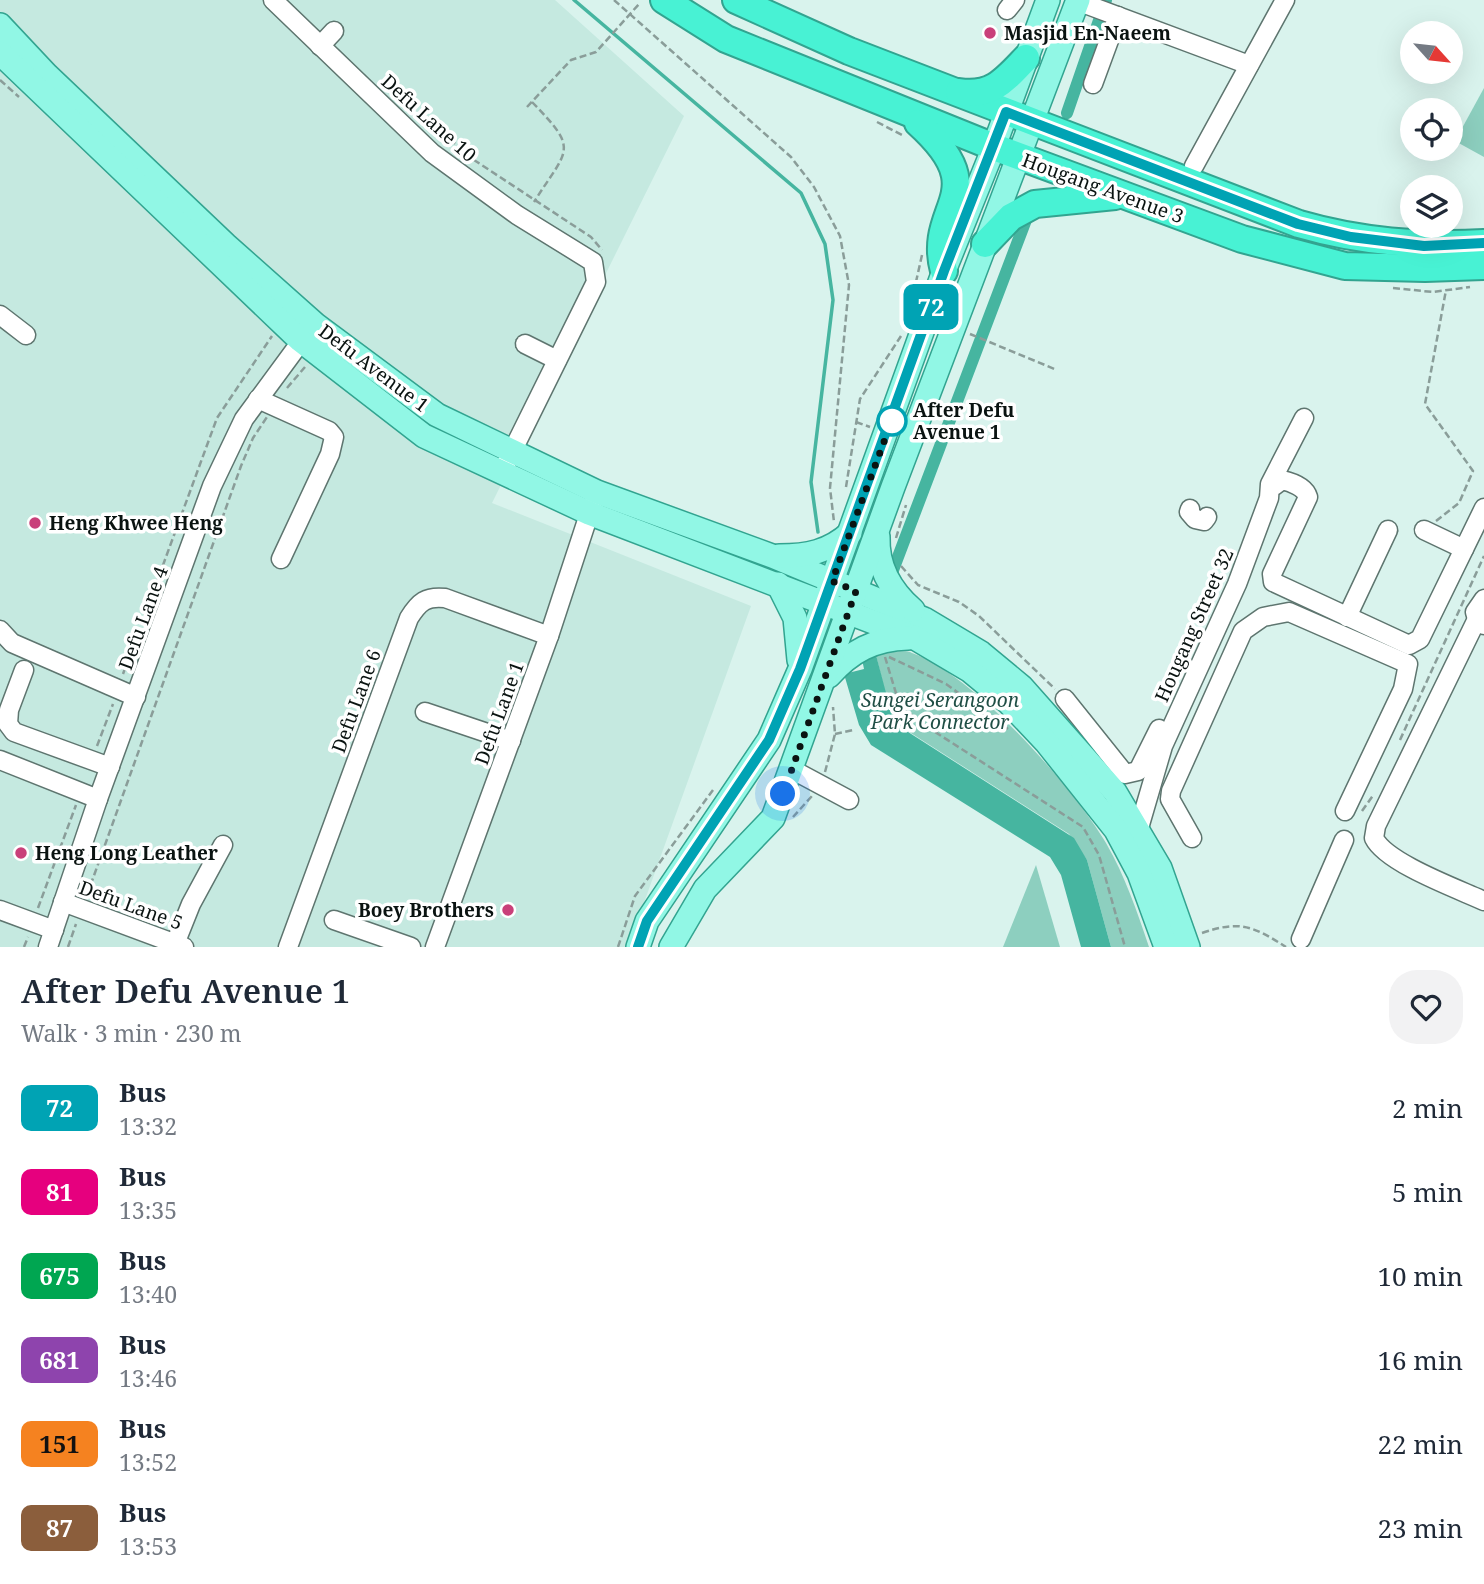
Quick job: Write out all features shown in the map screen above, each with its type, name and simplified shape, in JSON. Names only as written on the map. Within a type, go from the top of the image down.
[{"type":"highway","name":"Hougang Avenue 3","points":[[736,0],[849,51],[1298,224],[1351,237],[1424,246],[1484,243]]},
{"type":"highway","name":"Hougang Avenue 3","points":[[651,2],[906,125],[1006,152],[1242,239],[1345,266],[1425,268],[1478,276]]},
{"type":"highway","points":[[947,90],[977,94],[987,92],[1026,58]]},
{"type":"highway","points":[[906,125],[941,144],[953,163],[955,200],[940,256],[944,271]]},
{"type":"highway","points":[[985,244],[1023,208],[1035,204],[1124,195]]},
{"type":"main road","points":[[1048,0],[1006,112],[1006,152],[985,244],[893,487],[887,535],[877,555],[884,574],[919,628],[1009,703],[1060,758],[1116,830],[1139,873],[1167,947]]},
{"type":"main road","points":[[772,556],[813,554],[837,544],[841,526],[944,271],[1006,152],[1031,122],[1083,3]]},
{"type":"main road","name":"Defu Avenue 1","points":[[0,25],[46,74],[176,197],[308,332],[437,415],[506,451],[593,503],[778,584],[828,591]]},
{"type":"main road","name":"Defu Avenue 1","points":[[0,53],[424,436],[496,472],[772,556],[828,591]]},
{"type":"main road","points":[[638,947],[647,921],[754,767],[769,740],[800,669],[828,591],[841,526]]},
{"type":"main road","points":[[671,947],[705,889],[773,818],[853,601],[887,535]]},
{"type":"main road","points":[[778,584],[795,618],[800,669]]},
{"type":"main road","points":[[828,591],[981,653],[1022,687],[1115,792],[1139,828],[1160,868],[1184,940]]},
{"type":"main road","points":[[822,683],[839,665],[870,644],[919,628]]},
{"type":"street","name":"Defu Lane 10","points":[[273,0],[432,153],[486,194],[571,250],[584,254],[593,262],[596,274]]},
{"type":"street","points":[[1194,166],[1285,0]]},
{"type":"street","points":[[1083,3],[1250,65]]},
{"type":"street","points":[[1093,84],[1116,16]]},
{"type":"street","points":[[320,46],[334,31]]},
{"type":"street","points":[[496,472],[586,280],[586,273],[571,250]]},
{"type":"street","points":[[552,357],[596,282],[596,274]]},
{"type":"street","points":[[0,315],[26,335]]},
{"type":"street","name":"Defu Lane 4","points":[[51,938],[98,799],[212,486],[244,419],[266,403],[308,332]]},
{"type":"street","points":[[525,344],[552,357]]},
{"type":"street","points":[[266,403],[329,431],[334,437],[330,454],[281,559]]},
{"type":"street","points":[[1065,699],[1118,769],[1125,774],[1138,771],[1263,498],[1271,490],[1304,418]]},
{"type":"street","points":[[1271,490],[1307,502],[1272,574],[1273,582],[1409,645],[1416,644],[1484,508]]},
{"type":"street","name":"Hougang Street 32","points":[[1139,828],[1163,746],[1237,584],[1271,490]]},
{"type":"street","name":"Defu Lane 1","points":[[435,947],[549,636],[593,503]]},
{"type":"street","points":[[1190,509],[1189,512],[1195,519],[1204,521],[1207,517]]},
{"type":"street","points":[[1347,617],[1388,530]]},
{"type":"street","points":[[1424,530],[1464,549]]},
{"type":"street","name":"Defu Lane 6","points":[[288,947],[408,618],[419,602],[431,596],[445,597],[549,636]]},
{"type":"street","points":[[1484,599],[1477,605],[1480,622],[1376,826],[1374,838],[1381,848],[1410,867],[1484,901]]},
{"type":"street","points":[[1192,838],[1170,795],[1243,631],[1263,617],[1287,612],[1404,660],[1408,672],[1403,689],[1345,811]]},
{"type":"street","points":[[0,629],[12,643],[136,697]]},
{"type":"street","points":[[24,670],[9,710],[8,724],[14,732],[110,767]]},
{"type":"street","points":[[1192,681],[1215,692]]},
{"type":"street","points":[[425,712],[511,741]]},
{"type":"street","name":"Hougang Street 32","points":[[1115,792],[1133,787],[1163,746]]},
{"type":"street","points":[[0,760],[98,799]]},
{"type":"street","points":[[793,769],[849,800]]},
{"type":"street","points":[[1293,943],[1344,840]]},
{"type":"street","points":[[180,945],[191,904],[223,845]]},
{"type":"street","name":"Defu Lane 5","points":[[63,902],[180,945]]},
{"type":"street","points":[[0,910],[33,923],[51,938]]},
{"type":"street","points":[[1154,914],[1184,940]]},
{"type":"street","points":[[334,920],[411,947]]},
{"type":"path","points":[[614,0],[791,156],[814,187],[840,236],[849,285],[830,488],[841,526]]},
{"type":"path","points":[[527,107],[571,60],[596,52],[631,13],[651,2]]},
{"type":"path","points":[[381,83],[426,117],[468,156],[600,246],[606,262],[596,274]]},
{"type":"path","points":[[532,102],[559,129],[565,146],[560,161],[534,202]]},
{"type":"path","points":[[874,121],[906,125]]},
{"type":"path","points":[[907,321],[922,254]]},
{"type":"path","points":[[1384,285],[1433,292],[1446,290],[1478,276]]},
{"type":"path","points":[[1424,530],[1459,503],[1473,471],[1425,404],[1446,290]]},
{"type":"path","points":[[846,488],[860,399],[904,331]]},
{"type":"path","points":[[91,760],[217,418],[272,335]]},
{"type":"path","points":[[971,335],[1057,370]]},
{"type":"path","points":[[68,947],[266,403],[308,363]]},
{"type":"path","points":[[887,535],[906,506],[905,497],[893,487]]},
{"type":"path","points":[[894,556],[918,585],[959,602],[979,616],[1065,699]]},
{"type":"path","points":[[1398,744],[1484,556]]},
{"type":"path","points":[[1009,730],[946,684],[885,656],[899,703],[918,721],[1083,827],[1099,855],[1125,947]]},
{"type":"path","points":[[835,734],[853,730]]},
{"type":"path","points":[[618,947],[635,896],[717,785]]},
{"type":"path","points":[[24,947],[79,792]]},
{"type":"path","points":[[1344,840],[1374,793]]},
{"type":"path","points":[[1184,940],[1221,925],[1237,923],[1293,943]]},
{"type":"shaded area","points":[[0,0],[555,0],[684,116],[492,503],[751,606],[628,947],[0,947]]},
{"type":"shaded area","points":[[876,655],[894,723],[1074,838],[1087,860],[1111,947],[1081,947],[1061,875],[1050,857],[871,745],[859,725],[844,674],[864,669],[862,659]]},
{"type":"green space","points":[[1484,88],[1484,157],[1463,145],[1463,126]]},
{"type":"green space","name":"Sungei Serangoon Park Connector","points":[[890,652],[912,653],[937,665],[964,684],[1020,735],[1046,764],[1090,819],[1113,855],[1149,947],[1111,947],[1087,860],[1069,834],[892,721],[876,655]]},
{"type":"green space","points":[[1036,865],[1060,947],[1003,947]]},
{"type":"waterway","points":[[574,0],[801,193],[825,244],[833,300],[811,482],[818,532]]},
{"type":"waterway","points":[[1067,113],[1106,0]]},
{"type":"waterway","points":[[890,578],[1029,212]]},
{"type":"bus line","name":"72","points":[[638,947],[647,921],[754,767],[769,740],[800,669],[944,271],[1006,112],[1298,224],[1351,237],[1424,246],[1484,243]]},
{"type":"place","name":"Masjid En-Naeem","points":[[990,33]]},
{"type":"place","name":"After Defu Avenue 1","points":[[892,421]]},
{"type":"place","name":"Heng Khwee Heng","points":[[35,523]]},
{"type":"place","name":"Heng Long Leather","points":[[21,853]]},
{"type":"place","name":"Boey Brothers","points":[[508,910]]},
{"type":"route","points":[[783,794],[856,591],[832,581],[894,415],[892,421]]}]
